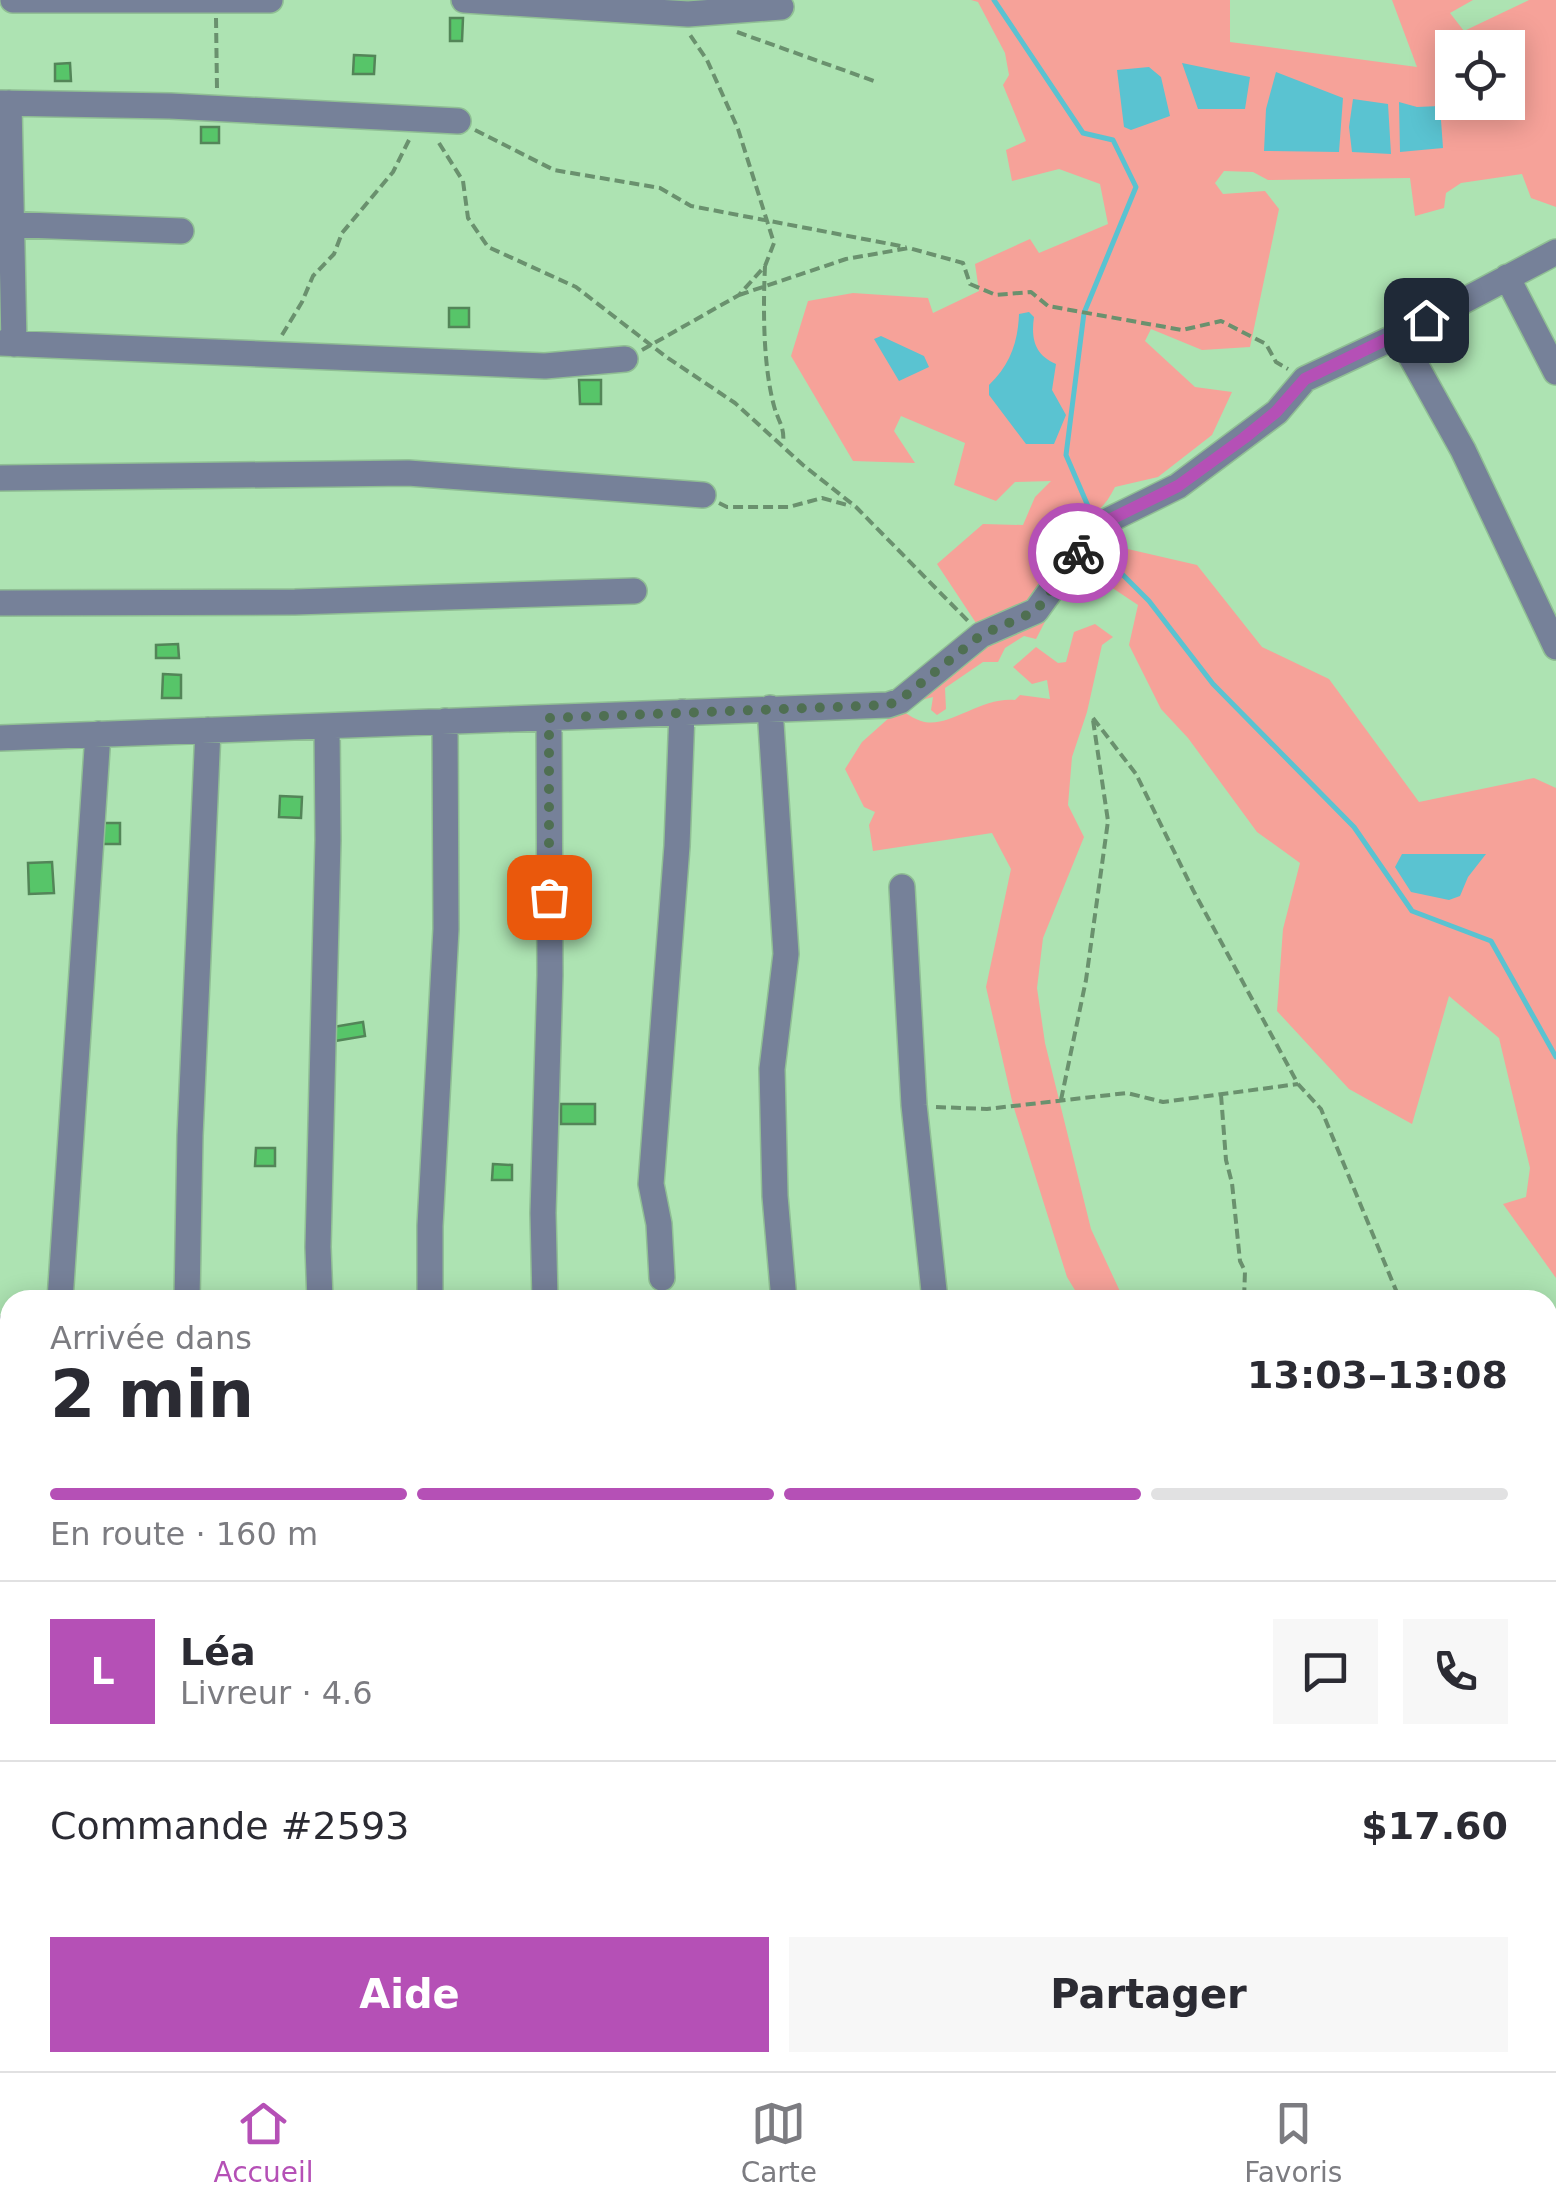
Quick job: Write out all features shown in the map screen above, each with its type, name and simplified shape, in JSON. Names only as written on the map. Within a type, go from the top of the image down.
[{"type":"street","points":[[13,0],[270,0]]},
{"type":"street","points":[[464,0],[678,14],[781,8]]},
{"type":"street","points":[[438,119],[4,103],[7,343],[545,366],[624,359]]},
{"type":"street","points":[[5,224],[181,231]]},
{"type":"street","points":[[0,738],[888,705],[900,700],[981,635],[1036,611],[1097,526],[1178,486],[1276,412],[1305,379],[1399,335],[1556,252]]},
{"type":"street","points":[[1507,278],[1556,372]]},
{"type":"street","points":[[1399,335],[1463,450],[1556,647]]},
{"type":"street","points":[[0,478],[408,473],[704,494]]},
{"type":"street","points":[[0,603],[295,602],[634,591]]},
{"type":"street","points":[[770,708],[786,954],[772,1070],[775,1196],[783,1290]]},
{"type":"street","points":[[662,1278],[652,1184],[677,846],[682,712]]},
{"type":"street","points":[[546,1290],[543,1212],[550,975],[549,718]]},
{"type":"street","points":[[430,1290],[446,930],[445,721]]},
{"type":"street","points":[[320,1290],[327,727]]},
{"type":"street","points":[[187,1290],[208,730]]},
{"type":"street","points":[[61,1290],[98,734]]},
{"type":"street","points":[[902,887],[914,1105],[934,1290]]},
{"type":"path","points":[[215,2],[218,108]]},
{"type":"path","points":[[678,14],[707,60],[738,129],[774,243],[765,266],[764,341],[774,407],[784,428],[783,445]]},
{"type":"path","points":[[725,27],[874,81]]},
{"type":"path","points":[[438,119],[554,170],[660,188],[692,206],[963,262],[970,284],[996,295],[1031,292],[1048,306],[1182,330],[1221,321],[1266,344],[1276,362],[1305,379]]},
{"type":"path","points":[[438,119],[437,140],[463,181],[468,218],[488,247],[576,287],[650,345],[734,402],[856,507],[926,574],[981,635]]},
{"type":"path","points":[[269,356],[302,302],[312,276],[334,254],[342,233],[438,119]]},
{"type":"path","points":[[624,359],[739,295],[846,259],[909,248]]},
{"type":"path","points":[[739,295],[765,266]]},
{"type":"path","points":[[704,494],[727,507],[788,507],[822,498],[856,507]]},
{"type":"path","points":[[1061,1100],[1086,980],[1108,820],[1093,718],[1136,774],[1192,890],[1298,1084],[1322,1109],[1396,1290]]},
{"type":"path","points":[[914,1105],[987,1109],[1127,1092],[1163,1102],[1298,1084]]},
{"type":"path","points":[[1221,1095],[1244,1290]]},
{"type":"shaded area","points":[[971,0],[1230,0],[1230,42],[1417,67],[1392,0],[1473,0],[1450,13],[1463,30],[1435,30],[1435,120],[1525,120],[1525,30],[1466,30],[1529,0],[1556,0],[1556,207],[1531,198],[1522,174],[1461,183],[1446,193],[1444,208],[1415,216],[1410,178],[1268,180],[1253,172],[1224,171],[1215,183],[1223,194],[1265,191],[1279,209],[1250,347],[1202,350],[1151,329],[1145,341],[1195,387],[1232,392],[1212,435],[1158,477],[1115,487],[1087,519],[1046,532],[1039,543],[1053,559],[1022,615],[980,629],[937,564],[983,524],[1023,525],[1035,497],[1051,481],[1015,482],[996,501],[954,485],[965,443],[901,416],[894,431],[915,463],[853,461],[791,356],[808,301],[853,293],[928,298],[933,313],[979,291],[975,264],[1030,239],[1039,253],[1108,224],[1100,184],[1059,169],[1012,181],[1006,150],[1026,141],[1003,85],[1009,75],[1005,53],[978,2]]},
{"type":"shaded area","points":[[1106,544],[1197,565],[1262,647],[1329,679],[1419,802],[1534,778],[1556,788],[1556,1278],[1503,1204],[1526,1197],[1530,1168],[1499,1038],[1449,996],[1412,1124],[1349,1089],[1277,1011],[1283,929],[1300,863],[1257,832],[1188,738],[1161,709],[1129,645],[1138,605],[1108,585]]},
{"type":"shaded area","points":[[1049,614],[1036,639],[1024,636],[1005,648],[998,662],[983,662],[945,688],[946,709],[937,715],[931,710],[933,697],[918,701],[984,639]]},
{"type":"shaded area","points":[[1095,624],[1113,637],[1102,645],[1072,757],[1068,805],[1084,837],[1043,938],[1037,988],[1045,1043],[1091,1229],[1119,1290],[1075,1290],[1067,1277],[1013,1105],[986,987],[1011,869],[992,833],[873,851],[869,825],[875,812],[864,807],[845,769],[862,742],[899,709],[931,723],[989,703],[1015,700],[1020,695],[1050,699],[1047,680],[1032,684],[1013,667],[1036,647],[1058,663],[1066,662],[1074,632]]},
{"type":"water","points":[[1182,63],[1250,77],[1245,109],[1198,109]]},
{"type":"water","points":[[1149,67],[1161,77],[1170,116],[1131,130],[1124,127],[1117,70]]},
{"type":"water","points":[[1276,72],[1343,98],[1339,152],[1264,151],[1266,109]]},
{"type":"water","points":[[1353,99],[1388,104],[1391,154],[1352,152],[1349,127]]},
{"type":"water","points":[[1399,102],[1435,106],[1435,120],[1441,120],[1443,148],[1400,152]]},
{"type":"water","points":[[1029,312],[1034,317],[1034,339],[1039,351],[1056,364],[1052,390],[1066,415],[1054,444],[1026,444],[989,395],[989,385],[1011,352],[1019,314]]},
{"type":"water","points":[[881,336],[924,356],[929,367],[899,381],[874,339]]},
{"type":"water","points":[[1402,854],[1486,854],[1468,877],[1460,896],[1449,900],[1411,892],[1395,867]]},
{"type":"building","points":[[450,18],[463,18],[462,41],[450,41]]},
{"type":"building","points":[[354,55],[375,56],[374,74],[353,74]]},
{"type":"building","points":[[70,63],[71,81],[55,81],[55,64]]},
{"type":"building","points":[[201,127],[219,127],[219,143],[201,143]]},
{"type":"building","points":[[449,308],[469,308],[469,327],[449,327]]},
{"type":"building","points":[[579,380],[601,380],[601,404],[580,404]]},
{"type":"building","points":[[178,644],[179,658],[156,658],[156,645]]},
{"type":"building","points":[[163,674],[181,675],[181,698],[162,698]]},
{"type":"building","points":[[280,796],[302,797],[301,818],[279,817]]},
{"type":"building","points":[[101,823],[120,823],[120,844],[101,844]]},
{"type":"building","points":[[52,862],[54,893],[29,894],[28,863]]},
{"type":"building","points":[[363,1022],[365,1036],[335,1041],[333,1027]]},
{"type":"building","points":[[561,1104],[595,1104],[595,1124],[561,1124]]},
{"type":"building","points":[[256,1148],[275,1148],[275,1166],[255,1166]]},
{"type":"building","points":[[493,1164],[512,1165],[512,1180],[492,1180]]},
{"type":"waterway","points":[[994,0],[1083,133],[1113,140],[1136,187],[1084,313],[1066,455],[1094,520]]},
{"type":"waterway","points":[[1097,541],[1098,550],[1149,601],[1213,684],[1354,827],[1412,911],[1491,941],[1556,1057]]},
{"type":"way so far","points":[[549,897],[549,718],[888,705],[900,700],[981,635],[1036,611],[1078,553]]},
{"type":"route","points":[[1078,553],[1097,526],[1178,486],[1276,412],[1305,379],[1426,320]]}]
